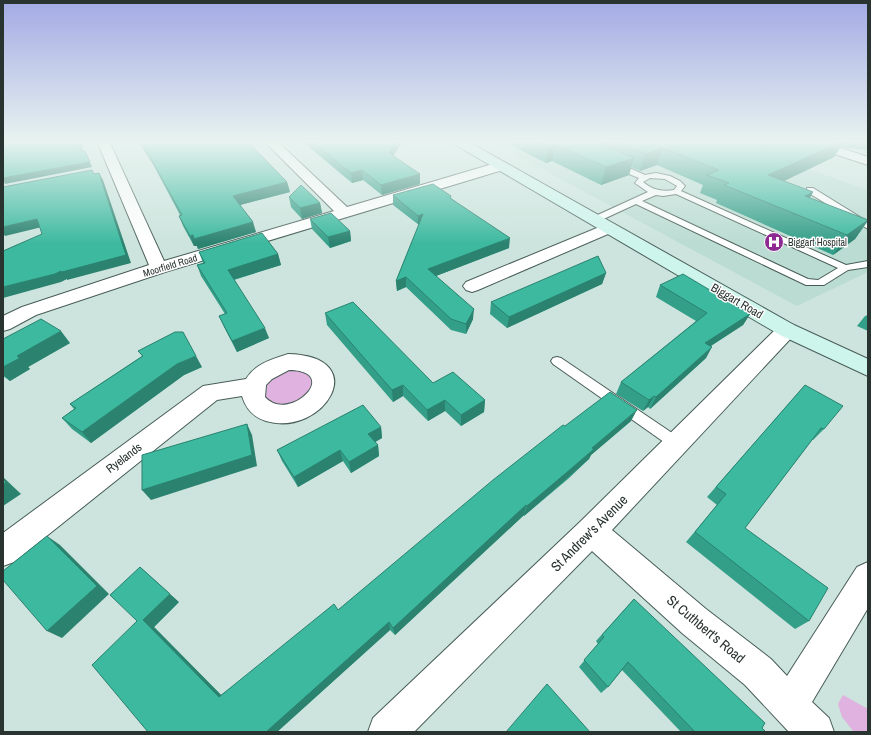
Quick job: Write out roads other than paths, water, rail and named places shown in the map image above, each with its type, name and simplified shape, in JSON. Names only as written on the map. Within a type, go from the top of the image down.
[{"type":"street","points":[[117,175],[159,268]]},
{"type":"street","points":[[305,175],[343,212]]},
{"type":"street","name":"Moorfield Road","points":[[3,324],[29,311],[159,268],[469,175]]},
{"type":"street","name":"Biggart Road","points":[[517,175],[787,330],[868,368]]},
{"type":"street","points":[[472,286],[609,228]]},
{"type":"street","name":"St Andrew's Avenue","points":[[387,732],[591,531],[787,330]]},
{"type":"street","name":"Ryelands","points":[[3,551],[211,392],[254,386]]},
{"type":"street","name":"St Cuthbert's Road","points":[[591,531],[694,621],[758,672],[815,732]]},
{"type":"street","points":[[790,706],[868,578]]},
{"type":"lane","points":[[639,175],[643,177],[655,176],[672,179],[681,186],[677,192]]},
{"type":"lane","points":[[643,177],[639,183],[648,190],[663,194],[677,192],[845,268]]},
{"type":"lane","points":[[810,190],[868,226]]},
{"type":"lane","points":[[594,220],[655,192]]},
{"type":"lane","points":[[636,201],[806,282],[820,283],[845,268],[868,264]]},
{"type":"lane","points":[[557,361],[676,443]]},
{"type":"place","name":"Biggart Hospital","points":[[774,242]]}]
